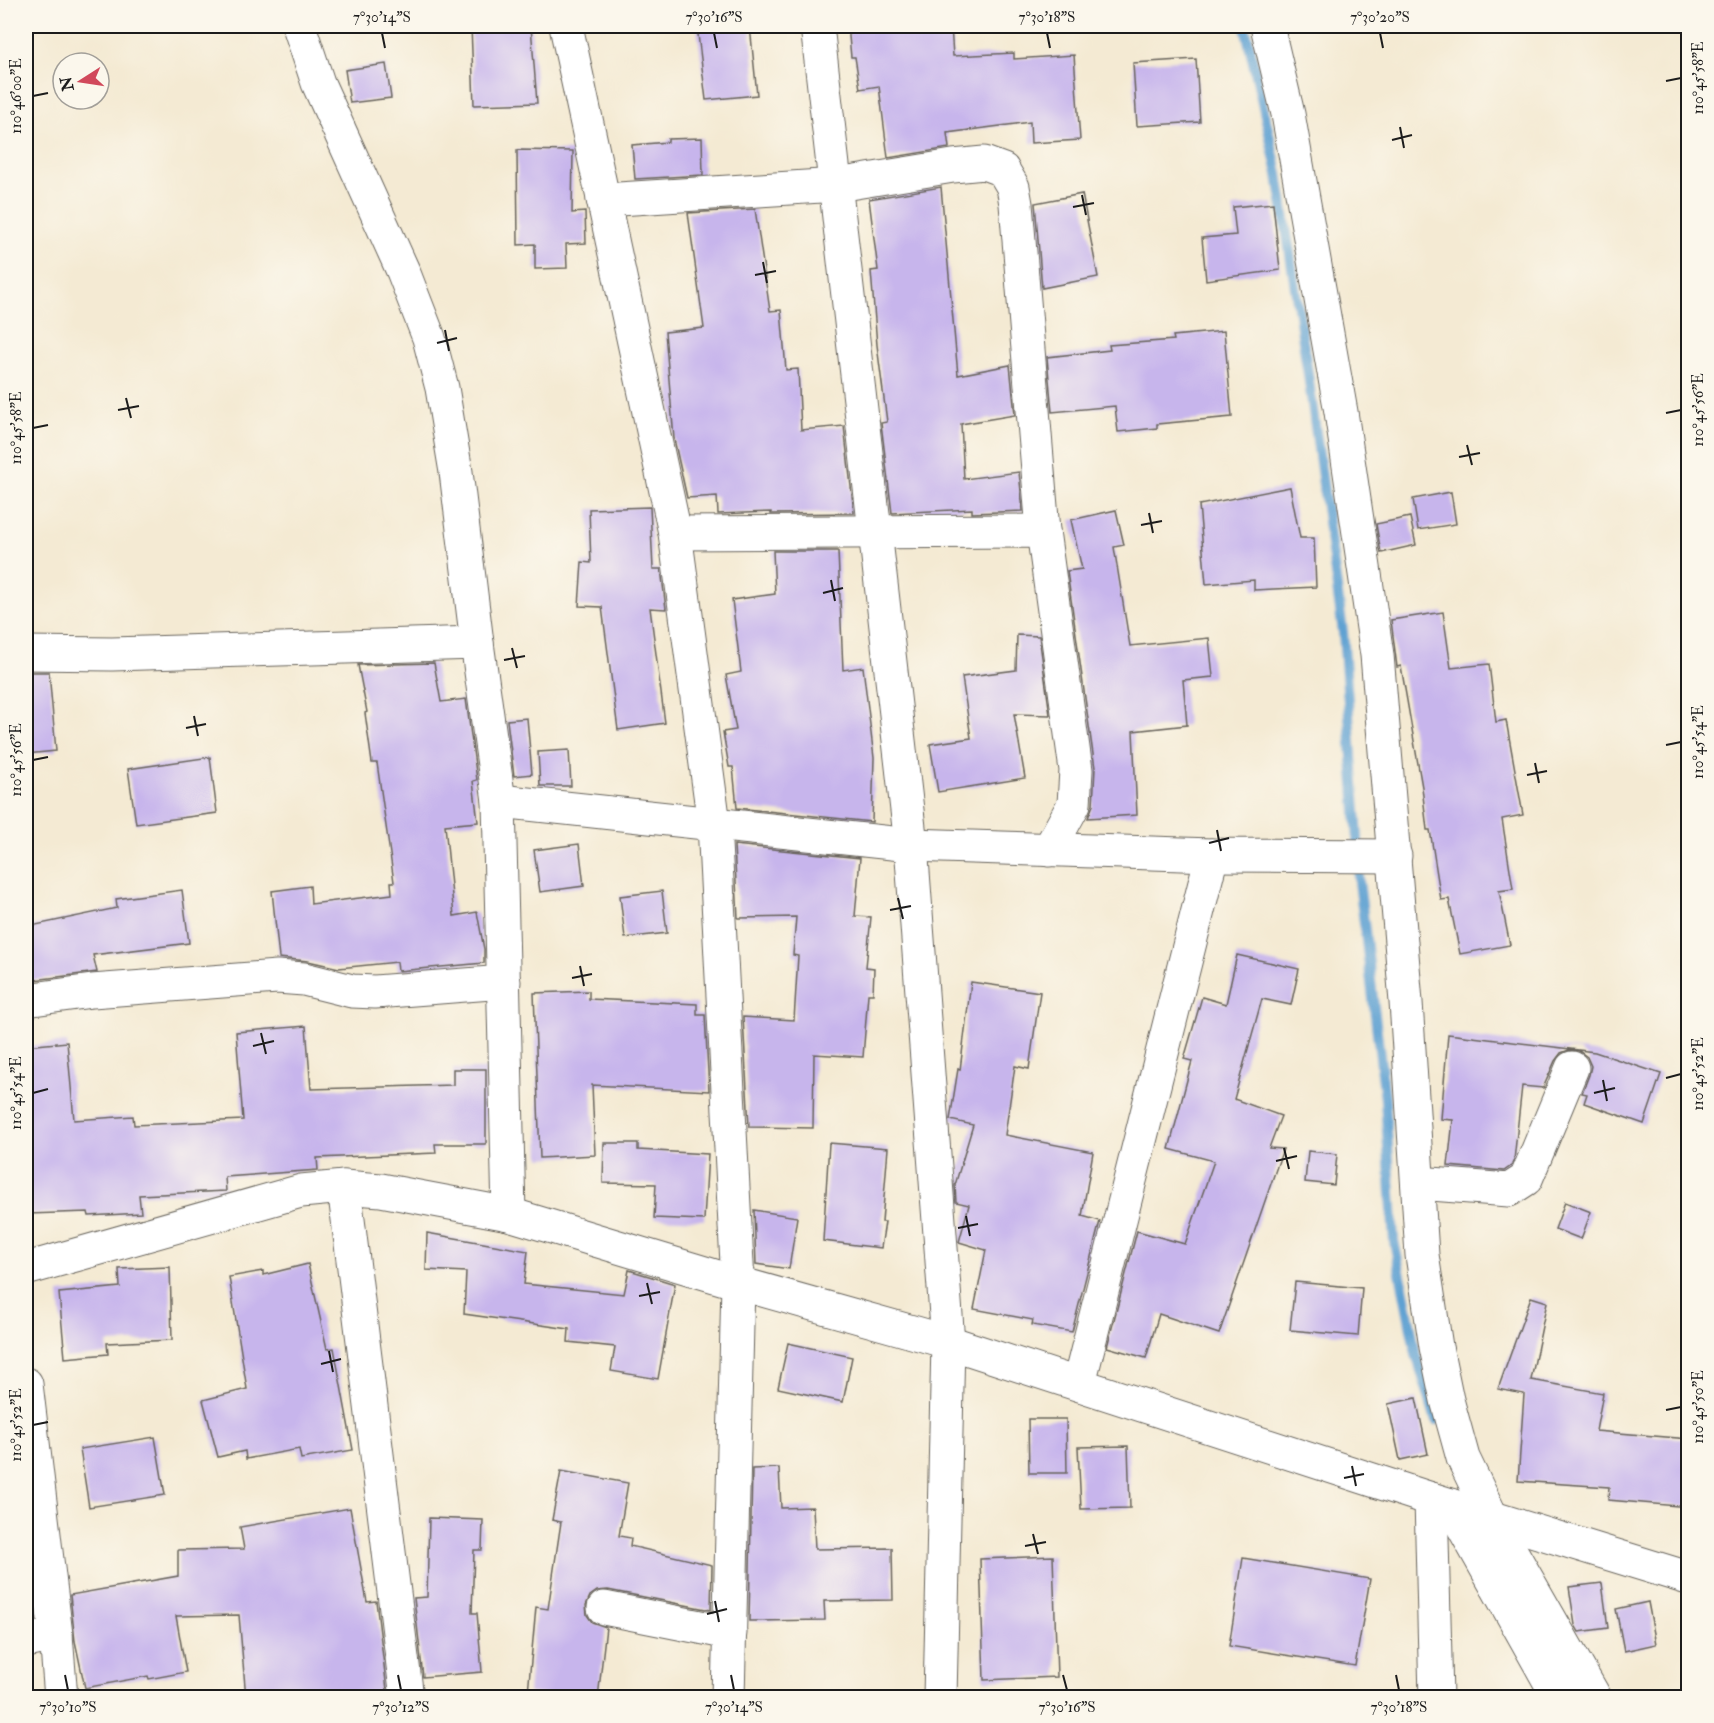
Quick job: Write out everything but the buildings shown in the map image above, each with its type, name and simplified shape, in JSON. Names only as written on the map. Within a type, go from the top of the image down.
[{"type":"street","points":[[299,26],[318,82],[403,271],[429,338],[442,387],[456,472],[499,801],[509,1214]]},
{"type":"street","points":[[566,26],[675,533],[714,824],[738,1283],[728,1698]]},
{"type":"street","points":[[817,26],[911,845],[948,1342],[940,1698]]},
{"type":"street","points":[[1267,26],[1288,114],[1343,423],[1377,654],[1385,856],[1418,1183],[1423,1266],[1447,1400],[1463,1458],[1464,1509],[1436,1698]]},
{"type":"street","points":[[603,200],[837,185],[984,163],[1003,170],[1013,187],[1016,204],[1043,531],[1076,770],[1074,804],[1049,850]]},
{"type":"street","points":[[675,533],[1043,531]]},
{"type":"street","points":[[26,653],[112,654],[477,642]]},
{"type":"street","points":[[499,801],[911,845],[1212,855],[1385,856]]},
{"type":"street","points":[[1079,1383],[1212,855]]},
{"type":"street","points":[[26,1000],[92,991],[277,977],[303,979],[352,991],[375,992],[504,982]]},
{"type":"street","points":[[1418,1183],[1509,1190],[1526,1179],[1572,1068]]},
{"type":"street","points":[[344,1187],[407,1698]]},
{"type":"street","points":[[26,1269],[301,1191],[344,1187],[406,1194],[509,1214],[738,1283],[948,1342],[1464,1509],[1689,1578]]},
{"type":"street","points":[[26,1384],[41,1638],[61,1698]]},
{"type":"street","points":[[1464,1509],[1559,1698]]},
{"type":"street","points":[[1464,1509],[1595,1698]]},
{"type":"street","points":[[604,1608],[730,1633]]},
{"type":"waterway","points":[[1245,26],[1278,174],[1343,632],[1359,881],[1385,1099],[1394,1241],[1416,1354],[1436,1420]]}]
